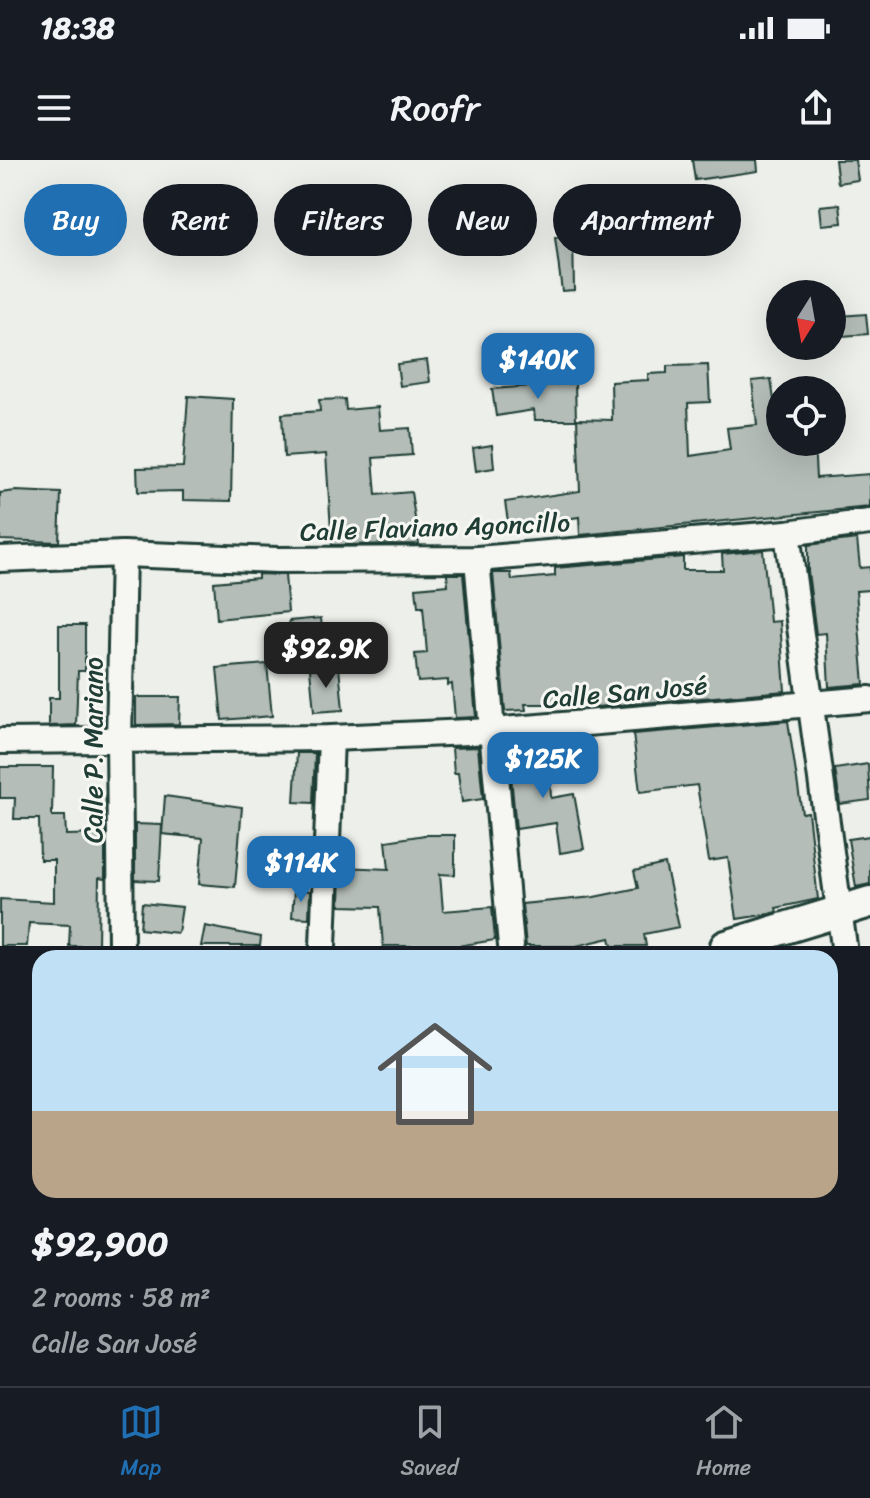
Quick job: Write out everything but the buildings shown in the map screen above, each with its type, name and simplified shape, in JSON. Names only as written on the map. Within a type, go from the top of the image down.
[{"type":"main road","points":[[726,946],[870,902]]},
{"type":"street","name":"Calle Flaviano Agoncillo","points":[[0,559],[123,554],[277,560],[477,559],[787,533],[870,522]]},
{"type":"street","points":[[787,533],[844,946]]},
{"type":"street","name":"Calle P. Mariano","points":[[121,946],[119,739],[123,554]]},
{"type":"street","points":[[477,559],[511,946]]},
{"type":"street","name":"Calle San José","points":[[0,741],[331,738],[492,731],[870,699]]},
{"type":"street","points":[[323,946],[331,738]]}]
